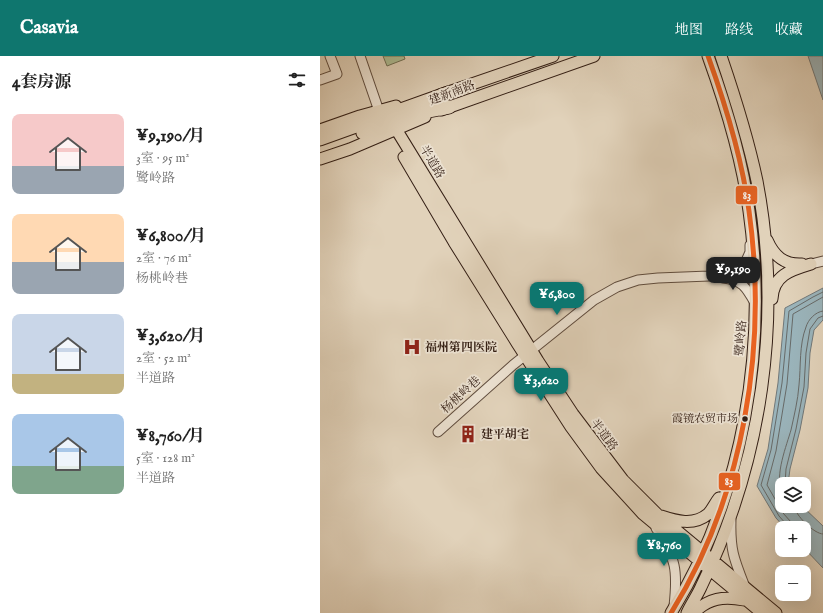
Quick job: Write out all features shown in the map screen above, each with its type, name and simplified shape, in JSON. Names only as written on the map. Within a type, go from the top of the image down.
[{"type":"highway","points":[[320,139],[448,93]]},
{"type":"highway","points":[[320,149],[423,112],[449,107]]},
{"type":"main road","name":"建新南路","points":[[320,130],[379,111],[448,93],[553,56]]},
{"type":"main road","name":"建新南路","points":[[320,159],[393,131],[449,107],[594,56]]},
{"type":"main road","name":"鹭岭路","points":[[672,611],[692,577],[701,557],[730,481],[744,425],[754,350],[756,305],[755,273],[749,209],[737,146],[708,56]]},
{"type":"main road","points":[[687,613],[701,587],[731,513],[744,474],[756,421],[765,363],[768,322],[768,284],[759,194],[742,120],[721,56]]},
{"type":"main road","name":"半道路","points":[[393,131],[454,242],[528,352],[596,445],[656,520],[701,557],[746,600],[762,613]]},
{"type":"main road","points":[[764,234],[774,253],[782,260],[792,264],[811,264]]},
{"type":"main road","points":[[768,322],[771,316],[772,292],[779,279],[788,272],[811,264]]},
{"type":"main road","points":[[656,520],[687,522],[697,520],[708,515],[730,481]]},
{"type":"main road","name":"半道路","points":[[710,565],[745,588],[776,613]]},
{"type":"main road","points":[[694,613],[709,601],[717,598],[746,600]]},
{"type":"street","points":[[320,80],[337,74],[330,56]]},
{"type":"street","points":[[360,56],[379,111]]},
{"type":"street","points":[[710,276],[735,272],[746,261],[750,252],[748,226],[749,209]]},
{"type":"street","points":[[811,264],[823,261]]},
{"type":"street","points":[[710,276],[732,279],[741,283],[746,288],[756,305]]},
{"type":"street","name":"杨桃岭巷","points":[[438,432],[528,352],[594,300],[617,287],[638,280],[648,278],[710,276]]},
{"type":"street","points":[[731,513],[731,547],[734,560],[745,588]]},
{"type":"street","points":[[656,520],[676,567],[676,584],[672,611]]},
{"type":"green space","points":[[383,56],[404,56],[405,59],[387,66]]},
{"type":"water","points":[[808,56],[823,56],[823,100]]},
{"type":"water","points":[[823,288],[823,320],[814,330],[810,353],[808,388],[789,477],[775,477],[775,513],[809,513],[823,526],[823,568],[811,555],[811,521],[779,521],[757,486],[768,449],[778,383],[785,308]]},
{"type":"transit line","name":"83","points":[[671,613],[696,568],[717,520],[733,470],[744,419],[752,367],[755,314],[754,262],[749,211],[733,132],[708,56]]},
{"type":"place","name":"福州第四医院","points":[[412,347]]},
{"type":"place","name":"霞镜农贸市场","points":[[745,419]]},
{"type":"place","name":"建平胡宅","points":[[468,434]]}]
